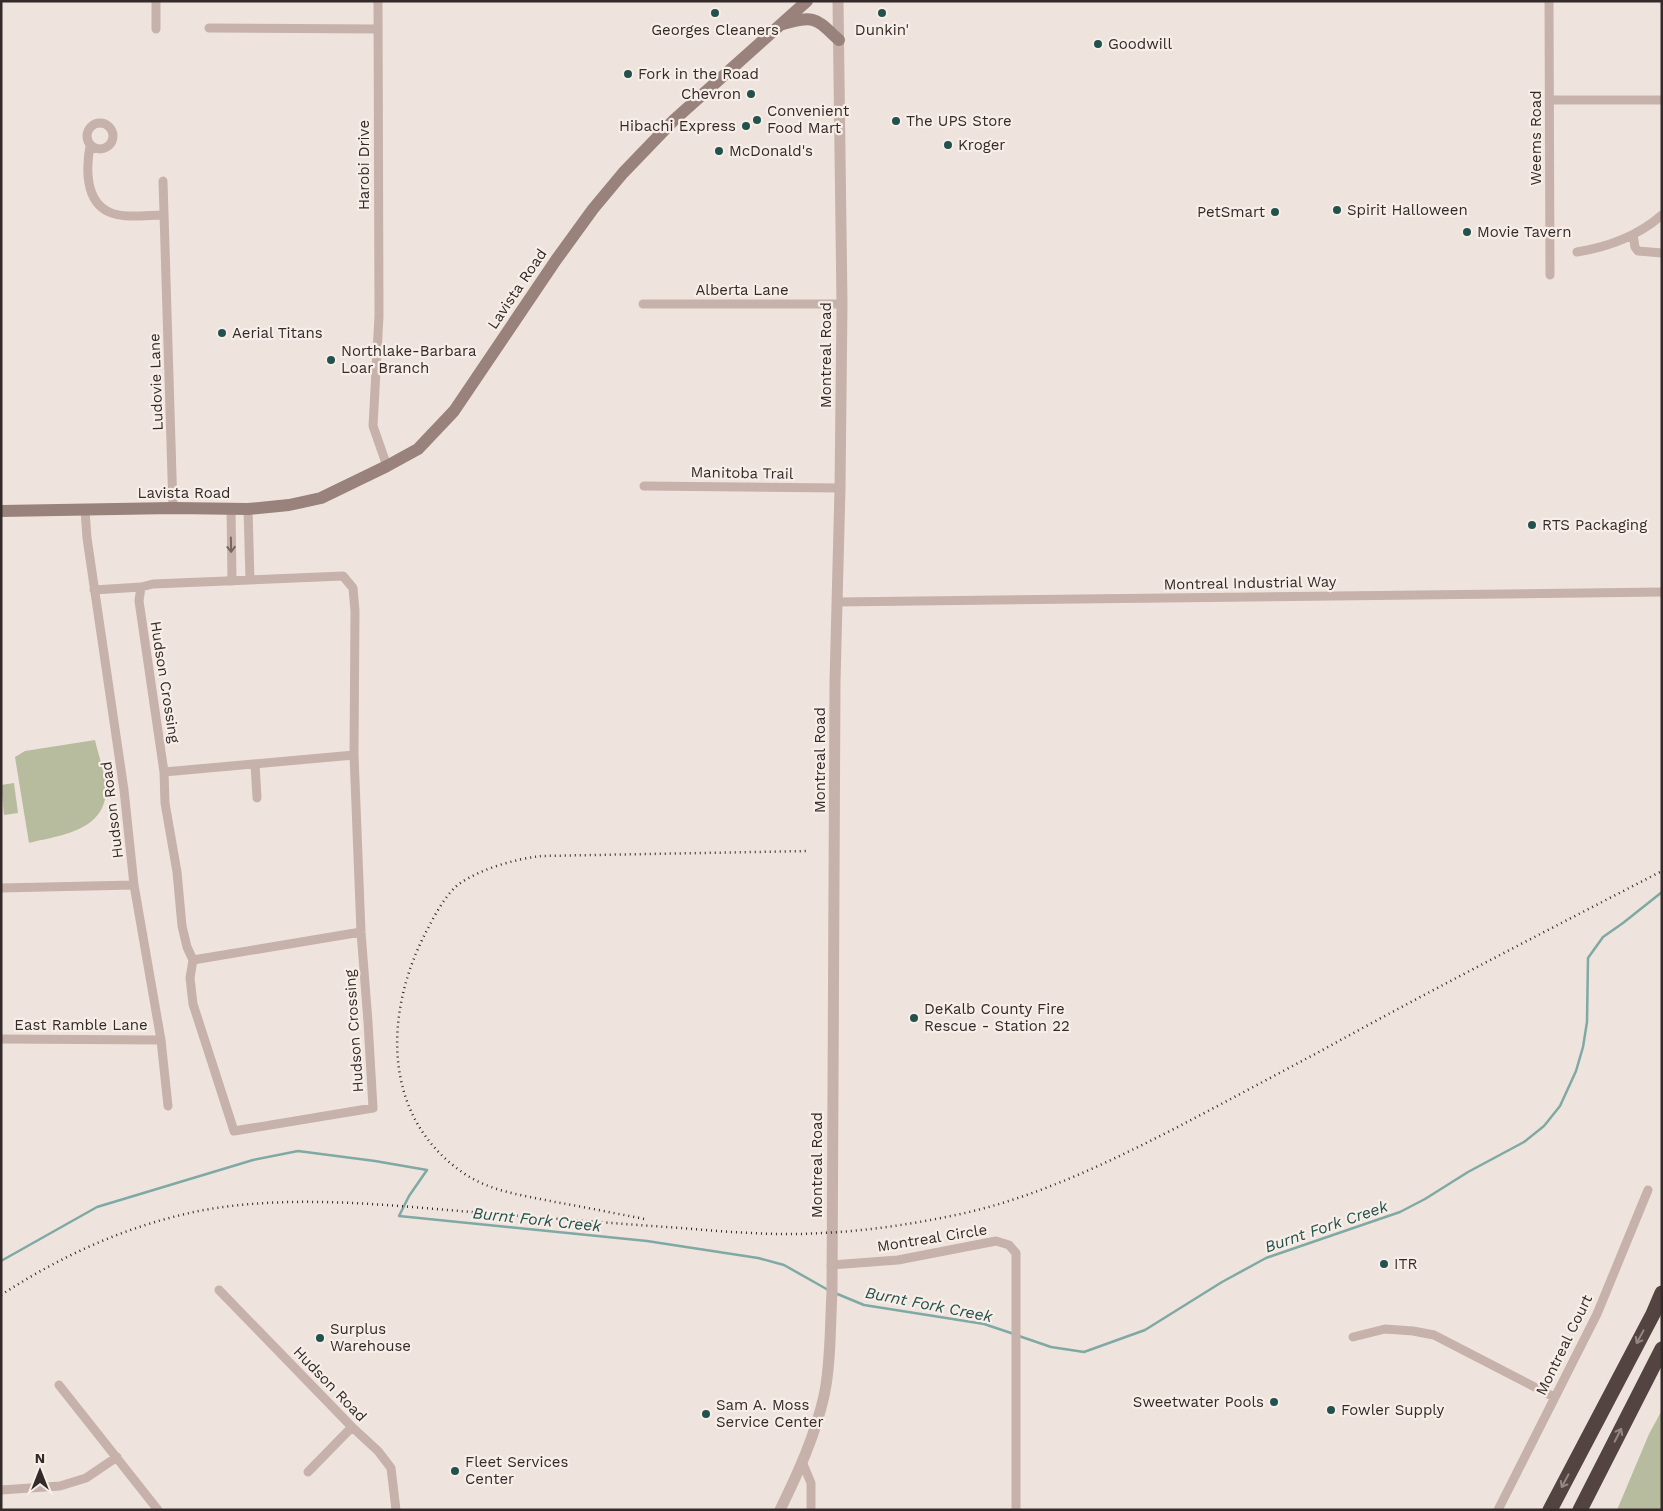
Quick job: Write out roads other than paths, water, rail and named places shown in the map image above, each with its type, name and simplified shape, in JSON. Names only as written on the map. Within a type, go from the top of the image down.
[{"type":"highway","points":[[1550,1510],[1653,1314],[1662,1293]]},
{"type":"highway","points":[[1580,1510],[1662,1349]]},
{"type":"main road","name":"Lavista Road","points":[[1,511],[173,508],[248,509],[289,505],[321,498],[418,449],[454,411],[556,260],[623,172],[674,120],[807,1]]},
{"type":"main road","points":[[781,25],[812,18],[820,22],[839,40]]},
{"type":"street","points":[[156,1],[156,30]]},
{"type":"street","name":"Harobi Drive","points":[[378,1],[379,316],[373,426],[387,466]]},
{"type":"street","name":"Montreal Road","points":[[780,1510],[802,1464],[824,1394],[832,1289],[835,682],[838,602],[842,304],[838,1]]},
{"type":"street","name":"Weems Road","points":[[1549,1],[1550,275]]},
{"type":"street","points":[[209,28],[378,28]]},
{"type":"street","points":[[1550,100],[1662,100]]},
{"type":"street","points":[[90,146],[88,158],[89,182],[97,204],[110,212],[128,215],[164,215]]},
{"type":"street","name":"Ludovie Lane","points":[[163,181],[173,508]]},
{"type":"street","points":[[1577,252],[1606,246],[1633,235],[1662,215]]},
{"type":"street","points":[[1633,235],[1638,251],[1662,253]]},
{"type":"street","name":"Alberta Lane","points":[[643,304],[842,304]]},
{"type":"street","name":"Manitoba Trail","points":[[644,486],[840,488]]},
{"type":"street","points":[[231,509],[232,581]]},
{"type":"street","points":[[248,509],[250,580]]},
{"type":"street","name":"Hudson Road","points":[[85,510],[94,590],[124,790],[134,885],[161,1040],[168,1106]]},
{"type":"street","name":"Hudson Crossing","points":[[94,590],[141,587],[153,584],[342,576],[352,588],[355,610],[354,755],[361,932],[373,1108],[234,1130],[193,1004],[190,978],[193,960],[187,947],[182,926],[165,803],[164,772],[139,601],[141,587]]},
{"type":"street","name":"Montreal Industrial Way","points":[[838,602],[1662,592]]},
{"type":"street","points":[[164,772],[354,755]]},
{"type":"street","points":[[255,764],[257,798]]},
{"type":"street","points":[[1,888],[134,885]]},
{"type":"street","points":[[193,960],[361,932]]},
{"type":"street","name":"East Ramble Lane","points":[[1,1039],[161,1040]]},
{"type":"street","name":"Montreal Court","points":[[1498,1510],[1596,1314],[1648,1190]]},
{"type":"street","name":"Montreal Circle","points":[[832,1265],[898,1260],[996,1242],[1009,1245],[1016,1253],[1016,1510]]},
{"type":"street","name":"Hudson Road","points":[[219,1290],[352,1427],[378,1451],[391,1468],[396,1510]]},
{"type":"street","points":[[1353,1337],[1385,1329],[1434,1335],[1554,1397]]},
{"type":"street","points":[[59,1385],[158,1510]]},
{"type":"street","points":[[308,1472],[352,1427]]},
{"type":"street","points":[[1,1490],[60,1486],[86,1478],[117,1457]]},
{"type":"street","points":[[802,1464],[811,1483],[811,1510]]},
{"type":"waterway","name":"Burnt Fork Creek","points":[[1019,1336],[1051,1347],[1084,1352],[1145,1330],[1222,1282],[1266,1258],[1400,1212],[1524,1142],[1544,1126],[1560,1106],[1576,1071],[1583,1047],[1587,1022],[1588,958],[1603,937],[1662,892]]},
{"type":"waterway","name":"Burnt Fork Creek","points":[[1,1261],[97,1207],[253,1160],[298,1151],[427,1170],[409,1196],[399,1216],[647,1241],[758,1258],[784,1265],[830,1291]]},
{"type":"waterway","name":"Burnt Fork Creek","points":[[835,1293],[864,1305],[984,1324],[1014,1334]]},
{"type":"railway","points":[[644,1219],[519,1195],[495,1188],[462,1172],[436,1149],[417,1122],[404,1093],[398,1062],[398,1030],[402,997],[412,965],[425,934],[444,901],[459,884],[487,869],[520,860],[541,856],[809,851]]},
{"type":"railway","points":[[1,1295],[49,1266],[124,1232],[177,1216],[236,1205],[332,1202],[716,1231],[788,1234],[838,1232],[885,1227],[975,1211],[1032,1193],[1087,1171],[1168,1132],[1662,871]]},
{"type":"place","name":"Georges Cleaners","points":[[715,13]]},
{"type":"place","name":"Dunkin'","points":[[882,13]]},
{"type":"place","name":"Goodwill","points":[[1098,44]]},
{"type":"place","name":"Fork in the Road","points":[[628,74]]},
{"type":"place","name":"Chevron","points":[[751,94]]},
{"type":"place","name":"Convenient Food Mart","points":[[757,120]]},
{"type":"place","name":"The UPS Store","points":[[896,121]]},
{"type":"place","name":"Hibachi Express","points":[[746,126]]},
{"type":"place","name":"Kroger","points":[[948,145]]},
{"type":"place","name":"McDonald's","points":[[719,151]]},
{"type":"place","name":"Spirit Halloween","points":[[1337,210]]},
{"type":"place","name":"PetSmart","points":[[1275,212]]},
{"type":"place","name":"Movie Tavern","points":[[1467,232]]},
{"type":"place","name":"Aerial Titans","points":[[222,333]]},
{"type":"place","name":"Northlake-Barbara Loar Branch","points":[[331,360]]},
{"type":"place","name":"RTS Packaging","points":[[1532,525]]},
{"type":"place","name":"DeKalb County Fire Rescue - Station 22","points":[[914,1018]]},
{"type":"place","name":"ITR","points":[[1384,1264]]},
{"type":"place","name":"Surplus Warehouse","points":[[320,1338]]},
{"type":"place","name":"Sweetwater Pools","points":[[1274,1402]]},
{"type":"place","name":"Fowler Supply","points":[[1331,1410]]},
{"type":"place","name":"Sam A. Moss Service Center","points":[[706,1414]]},
{"type":"place","name":"Fleet Services Center","points":[[455,1471]]}]
